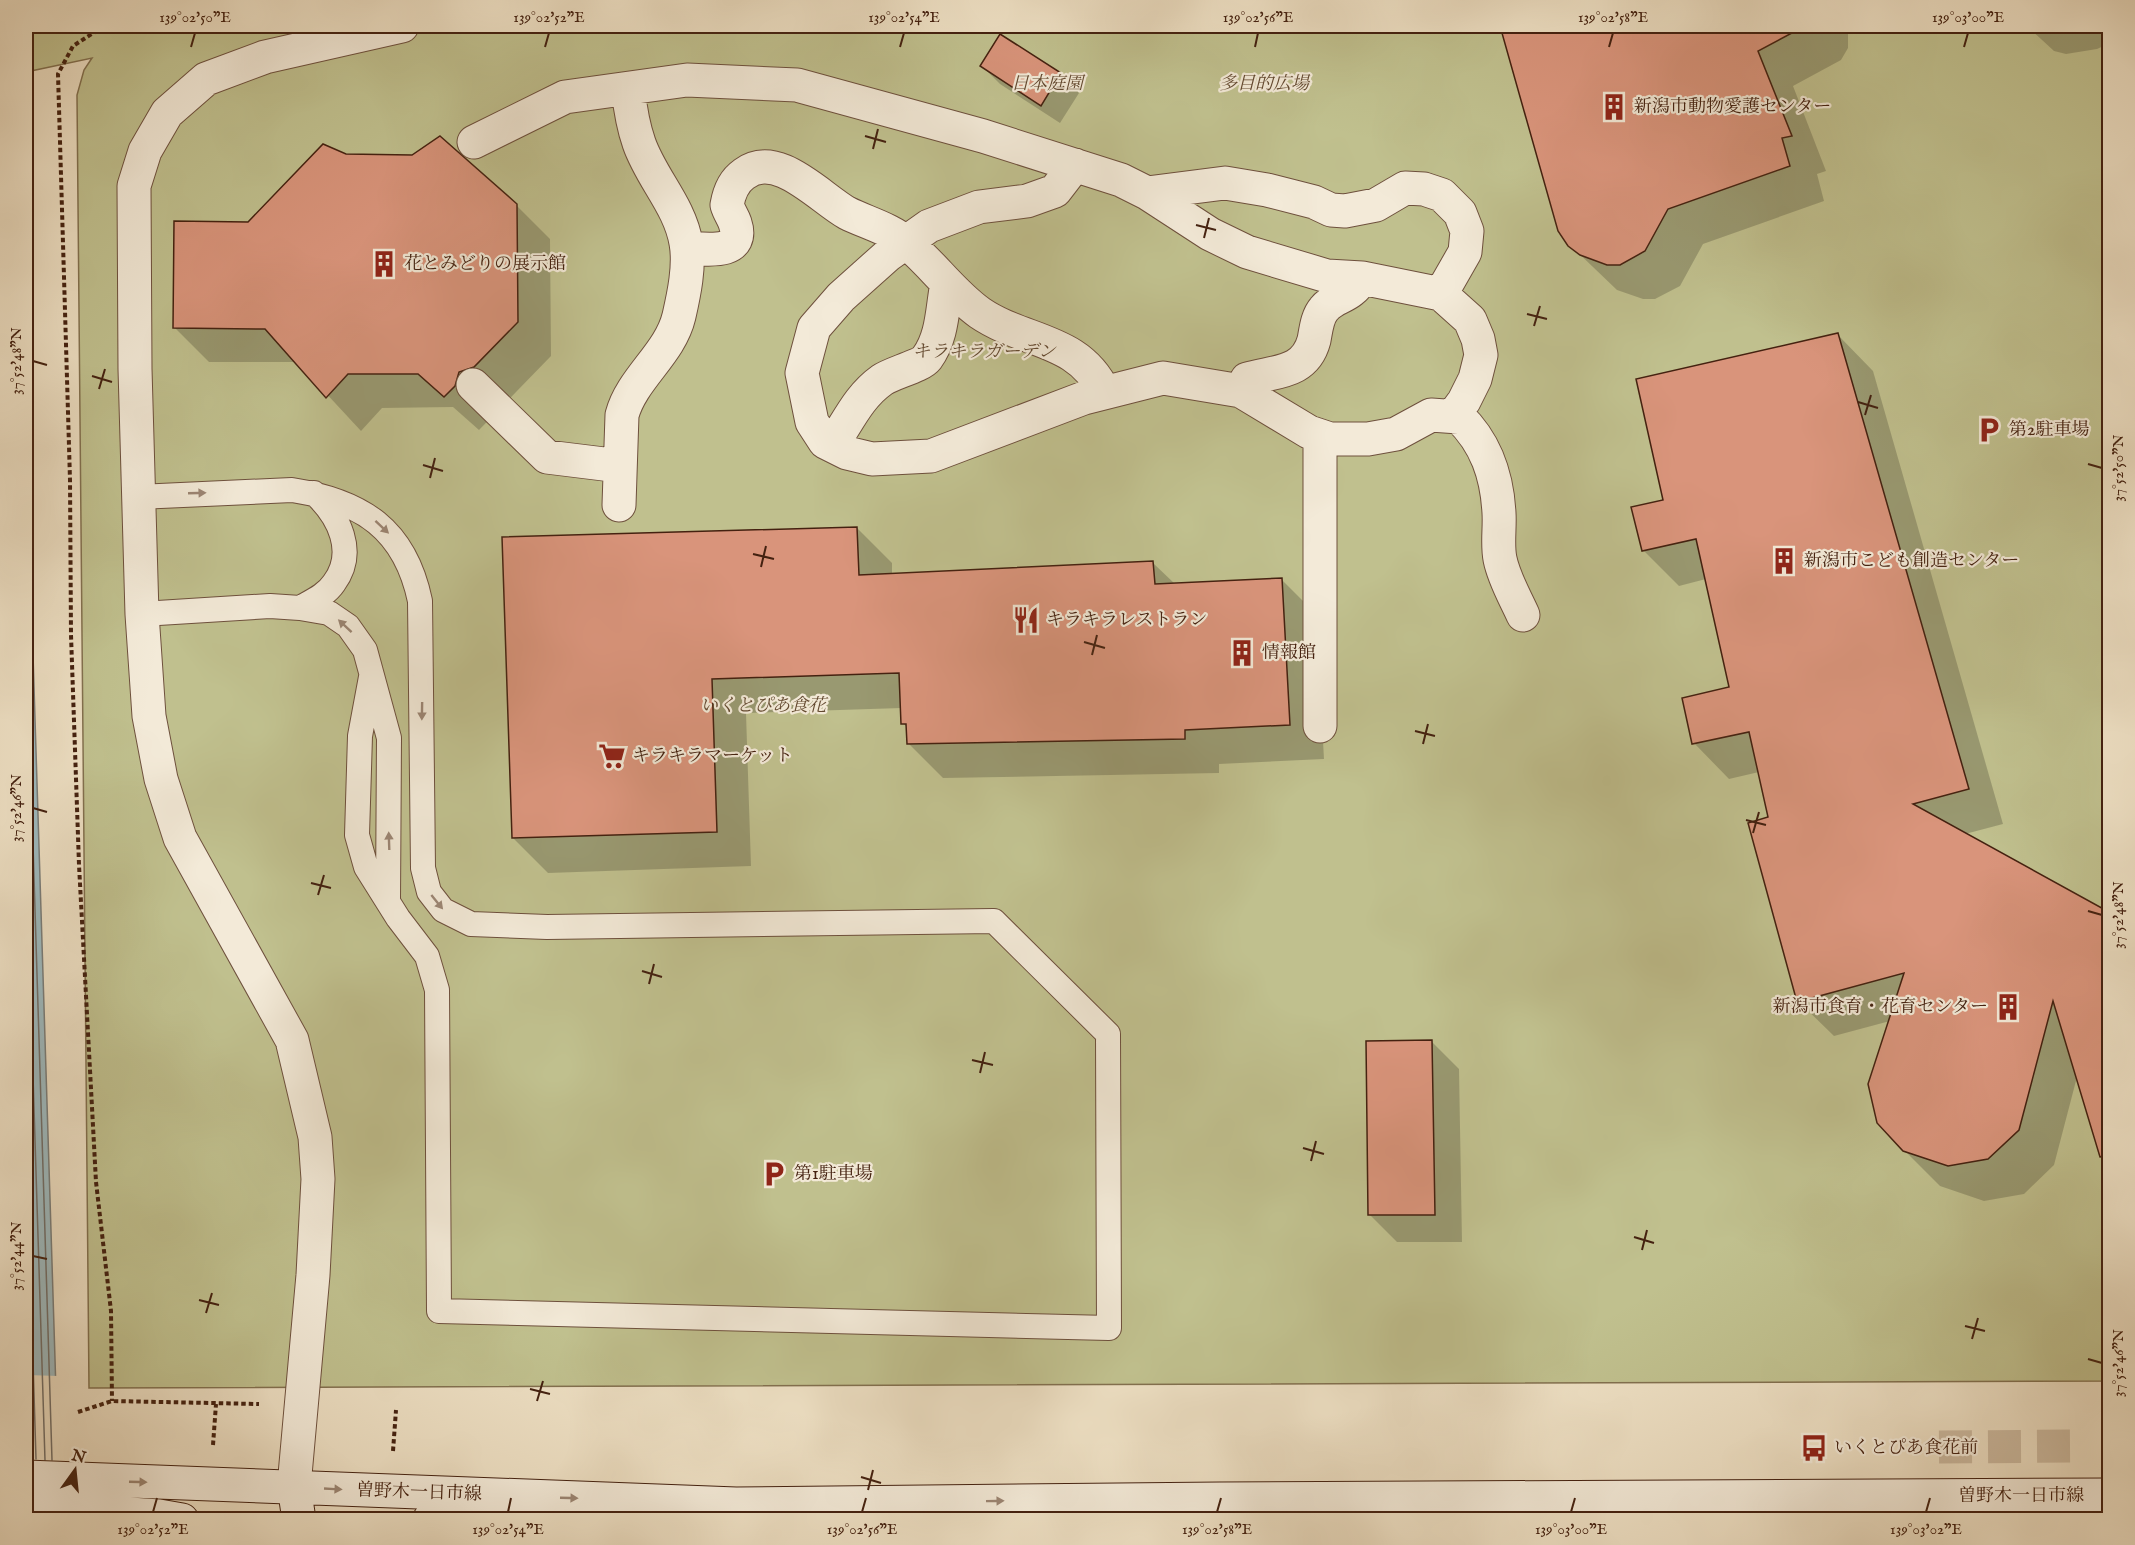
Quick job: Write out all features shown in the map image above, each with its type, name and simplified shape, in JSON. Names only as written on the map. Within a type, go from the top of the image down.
[{"type":"street","points":[[292,1520],[313,1275],[318,1179],[315,1137],[292,1040],[180,838],[161,779],[149,716],[142,614],[138,497],[134,186],[145,151],[167,113],[207,79],[265,57],[402,26]]},
{"type":"street","points":[[474,141],[565,97],[687,80],[797,85],[1121,180],[1147,193],[1210,234],[1246,252],[1328,276],[1362,278],[1441,294],[1470,320],[1479,339],[1481,355],[1475,379],[1453,416]]},
{"type":"street","points":[[620,505],[622,415],[625,403],[658,355],[678,319],[687,248],[680,222],[639,145],[628,89]]},
{"type":"street","points":[[1075,165],[1054,192],[1026,201],[979,207],[929,226],[906,242],[841,297],[814,328],[802,373],[812,422],[825,442],[847,453],[872,459],[932,456],[1104,392],[1163,378],[1241,390],[1309,432],[1330,439],[1368,439],[1396,434],[1431,415],[1459,417],[1473,430],[1487,454],[1495,478],[1500,558],[1523,615]]},
{"type":"street","points":[[687,248],[723,250],[733,244],[736,235],[735,224],[727,205],[729,195],[742,175],[753,168],[765,166],[785,171],[847,212],[906,242],[956,294],[993,322],[1064,349],[1096,376],[1104,392]]},
{"type":"street","points":[[1147,193],[1225,183],[1267,190],[1314,202],[1331,210],[1345,211],[1376,205],[1405,188],[1424,189],[1442,195],[1460,213],[1467,231],[1465,252],[1441,294]]},
{"type":"street","points":[[1241,390],[1247,379],[1287,371],[1306,358],[1323,310],[1356,288],[1362,278]]},
{"type":"street","points":[[832,445],[859,401],[881,380],[925,361],[935,345],[945,306],[947,284]]},
{"type":"street","points":[[473,385],[547,457],[620,466]]},
{"type":"street","points":[[1320,436],[1320,726]]},
{"type":"street","name":"曽野木一日市線","points":[[26,1477],[79,1495],[294,1486],[518,1497],[736,1504],[1220,1499],[2109,1495]]},
{"type":"street","points":[[294,1486],[299,1520]]},
{"type":"street","points":[[26,1507],[79,1495],[182,1520]]},
{"type":"street","points":[[429,1520],[518,1497]]},
{"type":"lane","points":[[138,497],[292,490],[314,493],[340,500],[361,510],[382,526],[398,544],[416,583],[420,601],[423,675],[421,840],[423,868],[429,892],[443,910],[471,924],[506,927],[994,921],[1108,1034],[1109,1328],[439,1311],[437,990],[427,956],[398,918],[366,867],[357,835],[360,736],[371,677],[365,650],[348,626],[329,613],[300,608],[270,606],[142,614]]},
{"type":"lane","points":[[300,608],[322,595],[334,583],[342,568],[345,549],[338,520],[329,507],[314,493]]},
{"type":"path","points":[[104,26],[74,46],[58,74],[70,480],[71,635],[79,865],[96,1182],[111,1311],[112,1401]]},
{"type":"path","points":[[78,1412],[112,1401],[259,1404]]},
{"type":"path","points":[[213,1456],[216,1404]]},
{"type":"path","points":[[392,1458],[396,1410]]},
{"type":"green space","name":"いくとぴあ食花","points":[[26,26],[2109,26],[2109,1381],[89,1388],[77,95],[84,70],[92,58],[26,72]]},
{"type":"water","points":[[26,431],[60,1519],[26,1519]]},
{"type":"pier","points":[[26,1375],[59,1376],[63,1520],[26,1519]]},
{"type":"building","name":"新潟市動物愛護センター","points":[[1500,26],[1805,26],[1758,51],[1792,136],[1782,138],[1790,166],[1668,209],[1645,251],[1620,265],[1607,265],[1580,255],[1568,246],[1558,231]]},
{"type":"building","points":[[1000,34],[1061,73],[1041,106],[980,66]]},
{"type":"building","name":"花とみどりの展示館","points":[[440,136],[517,204],[518,322],[474,367],[459,372],[455,386],[444,397],[418,374],[348,374],[326,398],[265,329],[173,328],[174,221],[248,222],[323,144],[346,154],[412,155]]},
{"type":"building","points":[[1838,333],[1969,789],[1913,804],[2109,912],[2109,1156],[2100,1157],[2053,1001],[2019,1130],[1988,1159],[1948,1166],[1903,1151],[1877,1123],[1868,1084],[1904,973],[1797,1002],[1748,823],[1768,817],[1749,732],[1692,744],[1682,698],[1729,687],[1696,539],[1642,551],[1631,507],[1663,500],[1636,379]]},
{"type":"building","points":[[857,527],[859,575],[1153,561],[1155,584],[1282,578],[1290,725],[1185,730],[1185,739],[907,744],[906,724],[901,724],[899,673],[712,679],[717,832],[512,838],[502,537]]},
{"type":"building","points":[[1432,1040],[1435,1215],[1368,1215],[1366,1041]]},
{"type":"tunnel","points":[[1939,1447],[2077,1446]]},
{"type":"place","name":"新潟市動物愛護センター","points":[[1614,107]]},
{"type":"place","name":"花とみどりの展示館","points":[[384,264]]},
{"type":"place","name":"第2駐車場","points":[[1989,430]]},
{"type":"place","name":"新潟市こども創造センター","points":[[1784,561]]},
{"type":"place","name":"キラキラレストラン","points":[[1026,620]]},
{"type":"place","name":"情報館","points":[[1242,653]]},
{"type":"place","name":"キラキラマーケット","points":[[612,756]]},
{"type":"place","name":"新潟市食育・花育センター","points":[[2008,1007]]},
{"type":"place","name":"第1駐車場","points":[[774,1174]]},
{"type":"place","name":"いくとぴあ食花前","points":[[1814,1448]]},
{"type":"park label","name":"日本庭園","points":[[1047,84]]},
{"type":"park label","name":"多目的広場","points":[[1264,84]]},
{"type":"park label","name":"キラキラガーデン","points":[[984,352]]}]
